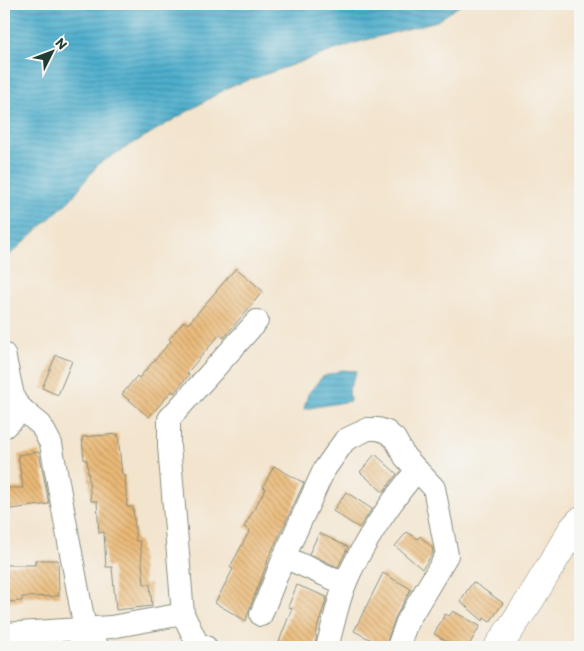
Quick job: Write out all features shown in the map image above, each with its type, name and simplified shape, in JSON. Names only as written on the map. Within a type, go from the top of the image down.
[{"type":"main road","points":[[498,647],[530,600],[572,530],[580,522]]},
{"type":"street","points":[[200,646],[182,614],[169,446],[169,419],[257,321]]},
{"type":"street","points":[[4,354],[14,400],[41,425],[51,444],[82,638]]},
{"type":"street","points":[[4,427],[23,410]]},
{"type":"street","points":[[261,615],[284,557],[324,470],[345,440],[368,429],[378,429],[395,439],[405,457],[434,488],[447,555],[407,622],[398,647]]},
{"type":"street","points":[[327,647],[345,584],[367,543],[404,485],[417,470]]},
{"type":"street","points":[[284,557],[345,584]]},
{"type":"street","points":[[4,634],[82,638],[111,627],[182,614]]},
{"type":"street","points":[[82,638],[98,647]]},
{"type":"water","points":[[4,4],[462,4],[437,21],[355,43],[229,87],[98,164],[70,200],[4,260]]},
{"type":"water","points":[[342,370],[357,371],[349,389],[350,401],[304,409],[308,394],[322,377]]},
{"type":"building","points":[[236,268],[263,291],[224,338],[220,334],[187,373],[189,375],[174,393],[172,391],[149,417],[122,394],[137,376],[139,378],[171,341],[169,339],[184,321],[188,324]]},
{"type":"building","points":[[56,355],[72,361],[58,395],[42,388]]},
{"type":"building","points":[[118,434],[122,475],[125,475],[127,507],[133,507],[136,541],[140,541],[144,584],[150,584],[152,606],[116,610],[112,567],[106,567],[104,532],[99,533],[97,501],[91,501],[87,460],[84,460],[82,437]]},
{"type":"building","points":[[39,452],[49,504],[4,510],[4,488],[23,488],[18,455]]},
{"type":"building","points":[[375,454],[397,474],[383,492],[360,472]]},
{"type":"building","points":[[274,466],[304,483],[267,561],[246,621],[215,603],[233,569],[230,567],[250,530],[244,527],[266,488],[263,487]]},
{"type":"building","points":[[346,492],[372,509],[359,528],[333,511]]},
{"type":"building","points":[[407,532],[418,539],[420,536],[432,547],[433,553],[422,569],[395,546]]},
{"type":"building","points":[[319,533],[348,547],[338,567],[309,554]]},
{"type":"building","points":[[35,560],[58,560],[59,596],[22,597],[22,601],[4,602],[4,565],[35,565]]},
{"type":"building","points":[[383,573],[411,589],[395,618],[385,647],[354,631]]},
{"type":"building","points":[[473,582],[503,603],[490,622],[484,618],[483,621],[460,601]]},
{"type":"building","points":[[297,585],[327,597],[315,635],[317,636],[314,647],[277,647],[292,608],[288,607]]},
{"type":"building","points":[[453,611],[480,626],[468,647],[456,647],[434,634],[445,614],[449,616]]}]
